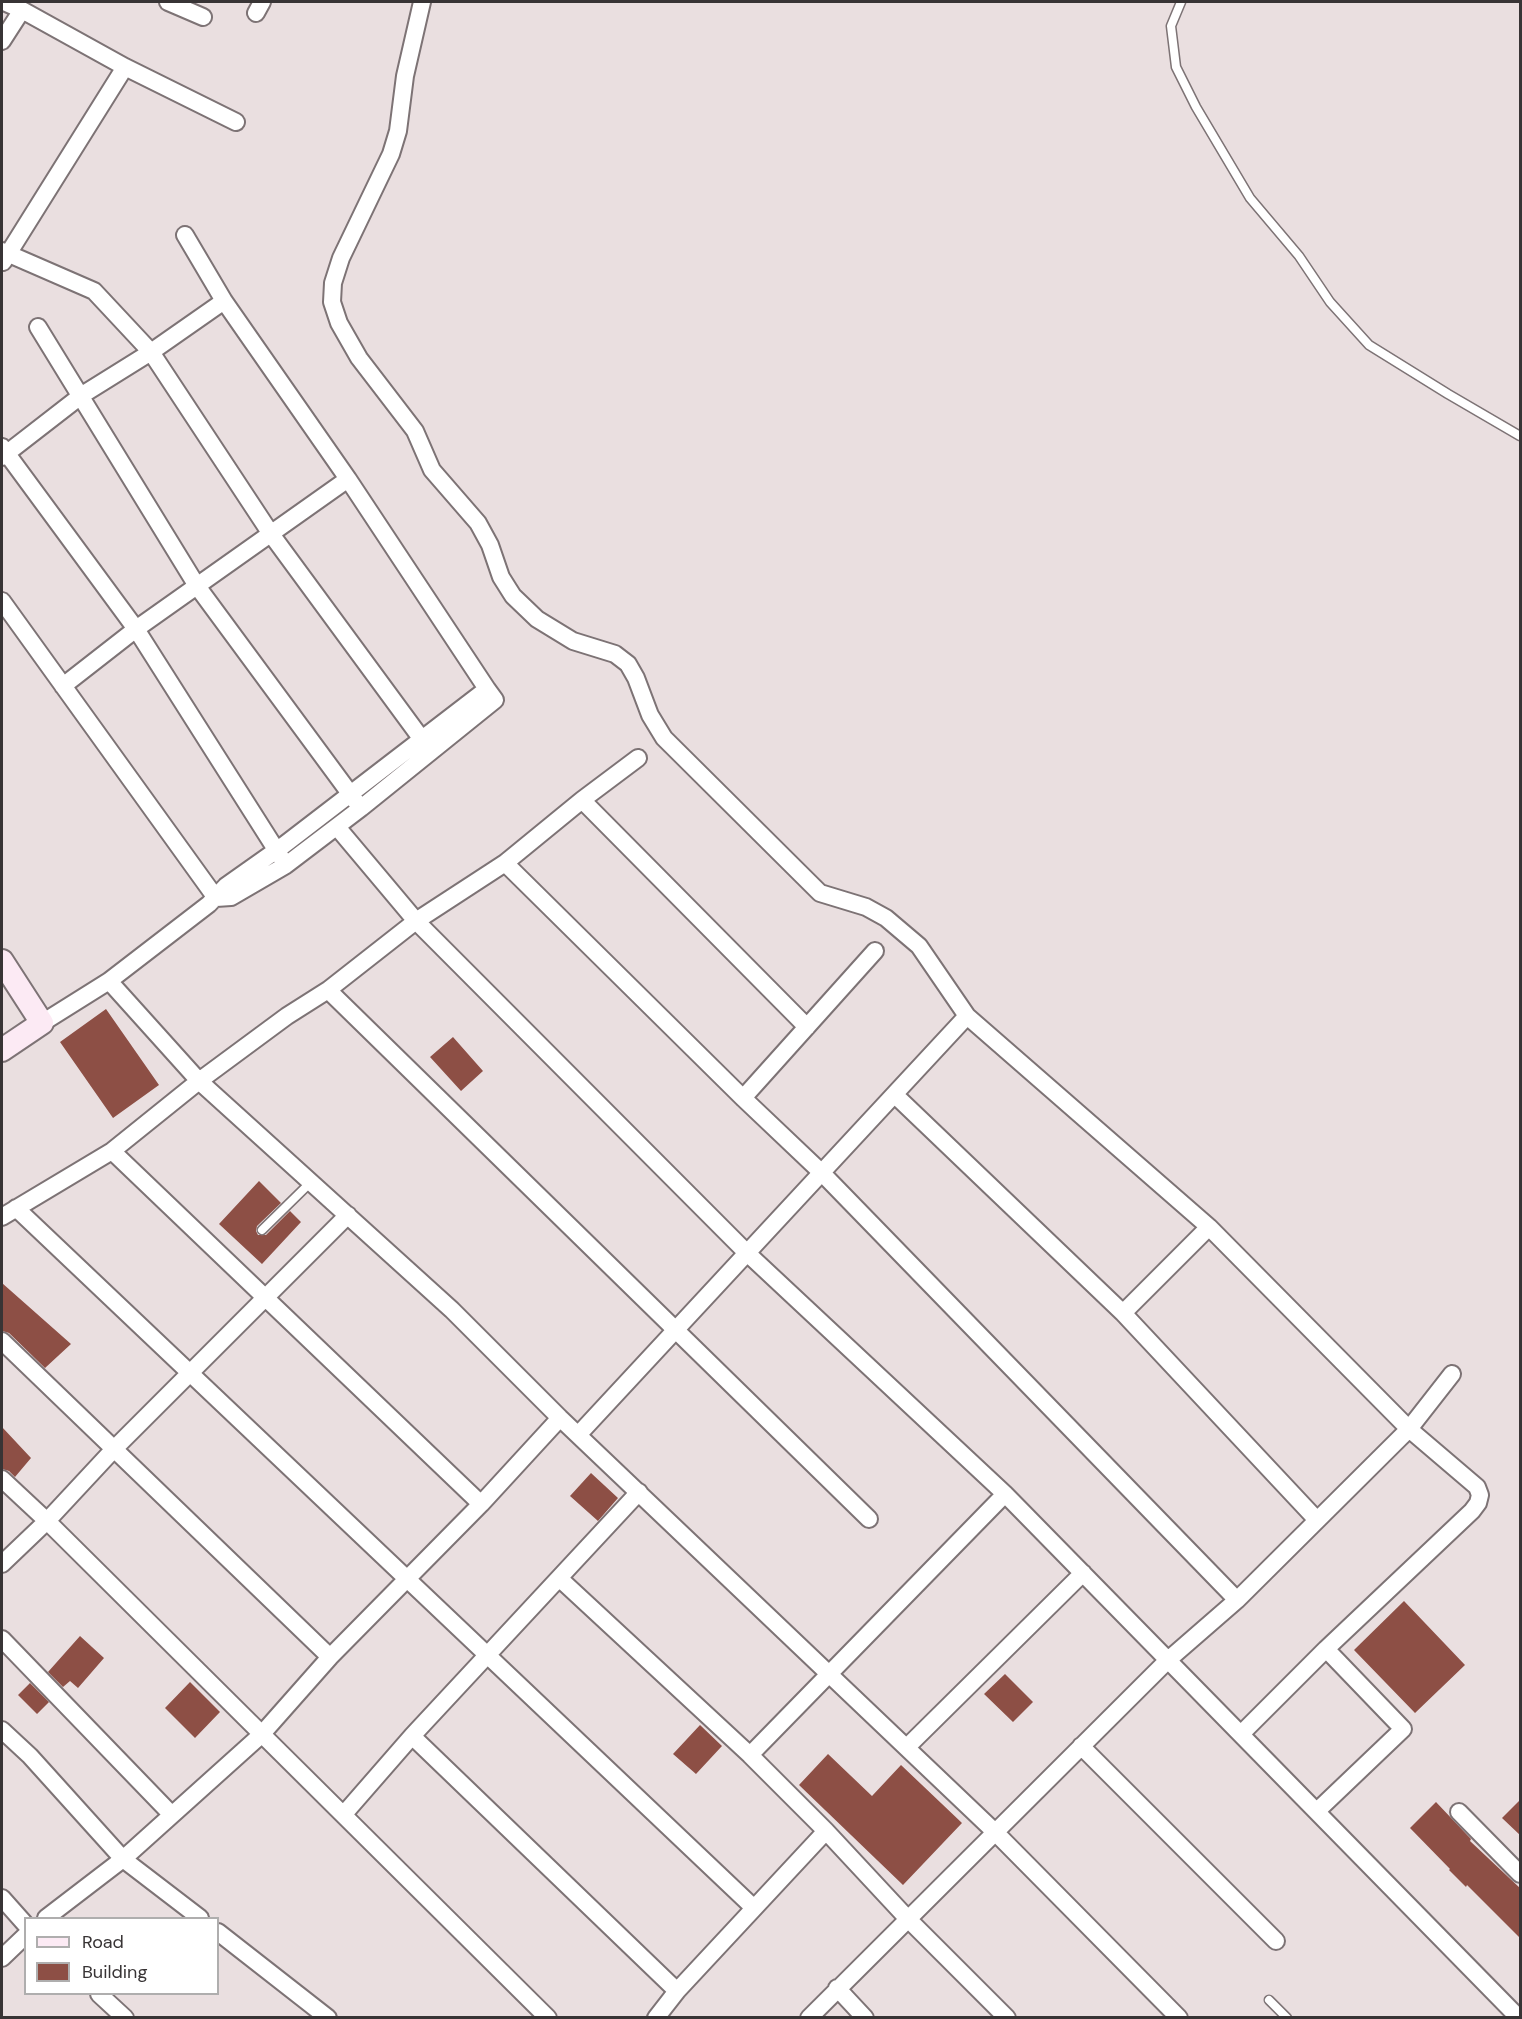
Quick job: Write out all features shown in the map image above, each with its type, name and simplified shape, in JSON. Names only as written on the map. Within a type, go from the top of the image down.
[{"type":"street","points":[[4,2],[125,67],[236,122]]},
{"type":"street","points":[[168,2],[203,17]]},
{"type":"street","points":[[422,2],[405,76],[398,131],[391,154],[341,258],[333,283],[332,302],[339,323],[359,358],[415,431],[432,470],[478,523],[490,545],[501,577],[513,596],[537,619],[555,630],[573,640],[615,654],[628,664],[636,678],[650,715],[664,738],[820,893],[866,907],[886,918],[919,946],[967,1016],[1209,1227],[1409,1429],[1477,1486],[1480,1495],[1478,1503],[1242,1733]]},
{"type":"street","points":[[2,41],[22,10]]},
{"type":"street","points":[[125,67],[3,256],[94,291],[151,352],[271,534],[427,746]]},
{"type":"street","points":[[2,1050],[109,981],[216,898],[226,886],[351,794],[495,700],[348,480],[224,301],[185,235]]},
{"type":"street","points":[[224,301],[151,352],[82,395],[3,453],[136,629],[286,865]]},
{"type":"street","points":[[38,327],[82,395],[197,586],[361,808]]},
{"type":"street","points":[[63,686],[136,629],[348,480]]},
{"type":"street","points":[[2,601],[216,898]]},
{"type":"street","points":[[216,898],[231,897],[286,865],[361,808],[427,746]]},
{"type":"street","points":[[638,758],[505,863],[416,921],[328,990],[287,1016],[199,1081],[112,1151],[8,1212],[190,1373],[754,1908]]},
{"type":"street","points":[[582,800],[807,1027]]},
{"type":"street","points":[[337,827],[416,921],[746,1252],[1005,1494],[1242,1733],[1519,2018]]},
{"type":"street","points":[[505,863],[822,1173],[1237,1600]]},
{"type":"street","points":[[743,1098],[875,951]]},
{"type":"street","points":[[2,962],[42,1023]]},
{"type":"street","points":[[109,981],[199,1081],[452,1310],[560,1418],[995,1832],[1179,2018]]},
{"type":"street","points":[[328,990],[869,1520]]},
{"type":"street","points":[[578,1435],[967,1016]]},
{"type":"street","points":[[895,1095],[1123,1313],[1316,1519]]},
{"type":"street","points":[[112,1151],[481,1504]]},
{"type":"street","points":[[2,1564],[348,1215]]},
{"type":"street","points":[[1123,1313],[1209,1227]]},
{"type":"street","points":[[2,1341],[330,1657]]},
{"type":"street","points":[[809,2018],[1168,1660],[1237,1600],[1409,1429],[1452,1374]]},
{"type":"street","points":[[47,1917],[123,1859],[261,1734],[330,1657],[481,1504],[560,1418]]},
{"type":"street","points":[[2,1479],[344,1814],[548,2018]]},
{"type":"street","points":[[344,1814],[412,1736],[639,1492]]},
{"type":"street","points":[[750,1755],[1005,1494]]},
{"type":"street","points":[[907,1747],[1083,1573]]},
{"type":"street","points":[[559,1578],[750,1755],[1007,2018]]},
{"type":"street","points":[[2,1640],[172,1815]]},
{"type":"street","points":[[1317,1811],[1403,1729],[1326,1649]]},
{"type":"street","points":[[2,1730],[30,1756],[123,1859],[199,1917]]},
{"type":"street","points":[[412,1736],[677,1991]]},
{"type":"street","points":[[1081,1746],[1276,1941]]},
{"type":"street","points":[[1460,1812],[1521,1874]]},
{"type":"street","points":[[656,2018],[677,1991],[826,1831]]},
{"type":"street","points":[[2,1898],[24,1923]]},
{"type":"street","points":[[219,1933],[328,2018]]},
{"type":"street","points":[[2,1958],[24,1937]]},
{"type":"street","points":[[837,1988],[865,2018]]},
{"type":"street","points":[[100,1995],[125,2018]]},
{"type":"lane","points":[[1181,2],[1171,26],[1176,67],[1196,108],[1250,198],[1299,256],[1330,302],[1369,345],[1521,436]]},
{"type":"lane","points":[[262,1230],[311,1182]]},
{"type":"lane","points":[[1269,2000],[1287,2018]]},
{"type":"building","points":[[106,1009],[159,1085],[113,1118],[60,1042]]},
{"type":"building","points":[[453,1037],[483,1071],[461,1091],[430,1057]]},
{"type":"building","points":[[259,1181],[281,1203],[257,1226],[258,1235],[266,1235],[290,1211],[301,1222],[262,1264],[219,1224]]},
{"type":"building","points":[[2,1283],[71,1344],[45,1368],[9,1333],[2,1331]]},
{"type":"building","points":[[2,1427],[31,1458],[15,1477],[9,1471],[2,1469]]},
{"type":"building","points":[[591,1473],[618,1498],[598,1521],[570,1496]]},
{"type":"building","points":[[1404,1601],[1465,1665],[1415,1713],[1354,1650]]},
{"type":"building","points":[[80,1636],[104,1658],[78,1688],[70,1681],[63,1687],[48,1672]]},
{"type":"building","points":[[1005,1674],[1033,1702],[1013,1722],[984,1694]]},
{"type":"building","points":[[190,1682],[220,1712],[195,1738],[165,1708]]},
{"type":"building","points":[[30,1683],[49,1702],[37,1714],[18,1695]]},
{"type":"building","points":[[700,1725],[722,1746],[696,1774],[673,1754]]},
{"type":"building","points":[[828,1754],[872,1796],[901,1765],[962,1823],[903,1885],[799,1785]]},
{"type":"building","points":[[1521,1799],[1521,1836],[1502,1818]]},
{"type":"building","points":[[1436,1802],[1471,1839],[1470,1841],[1521,1889],[1521,1939],[1449,1870],[1410,1828]]}]
